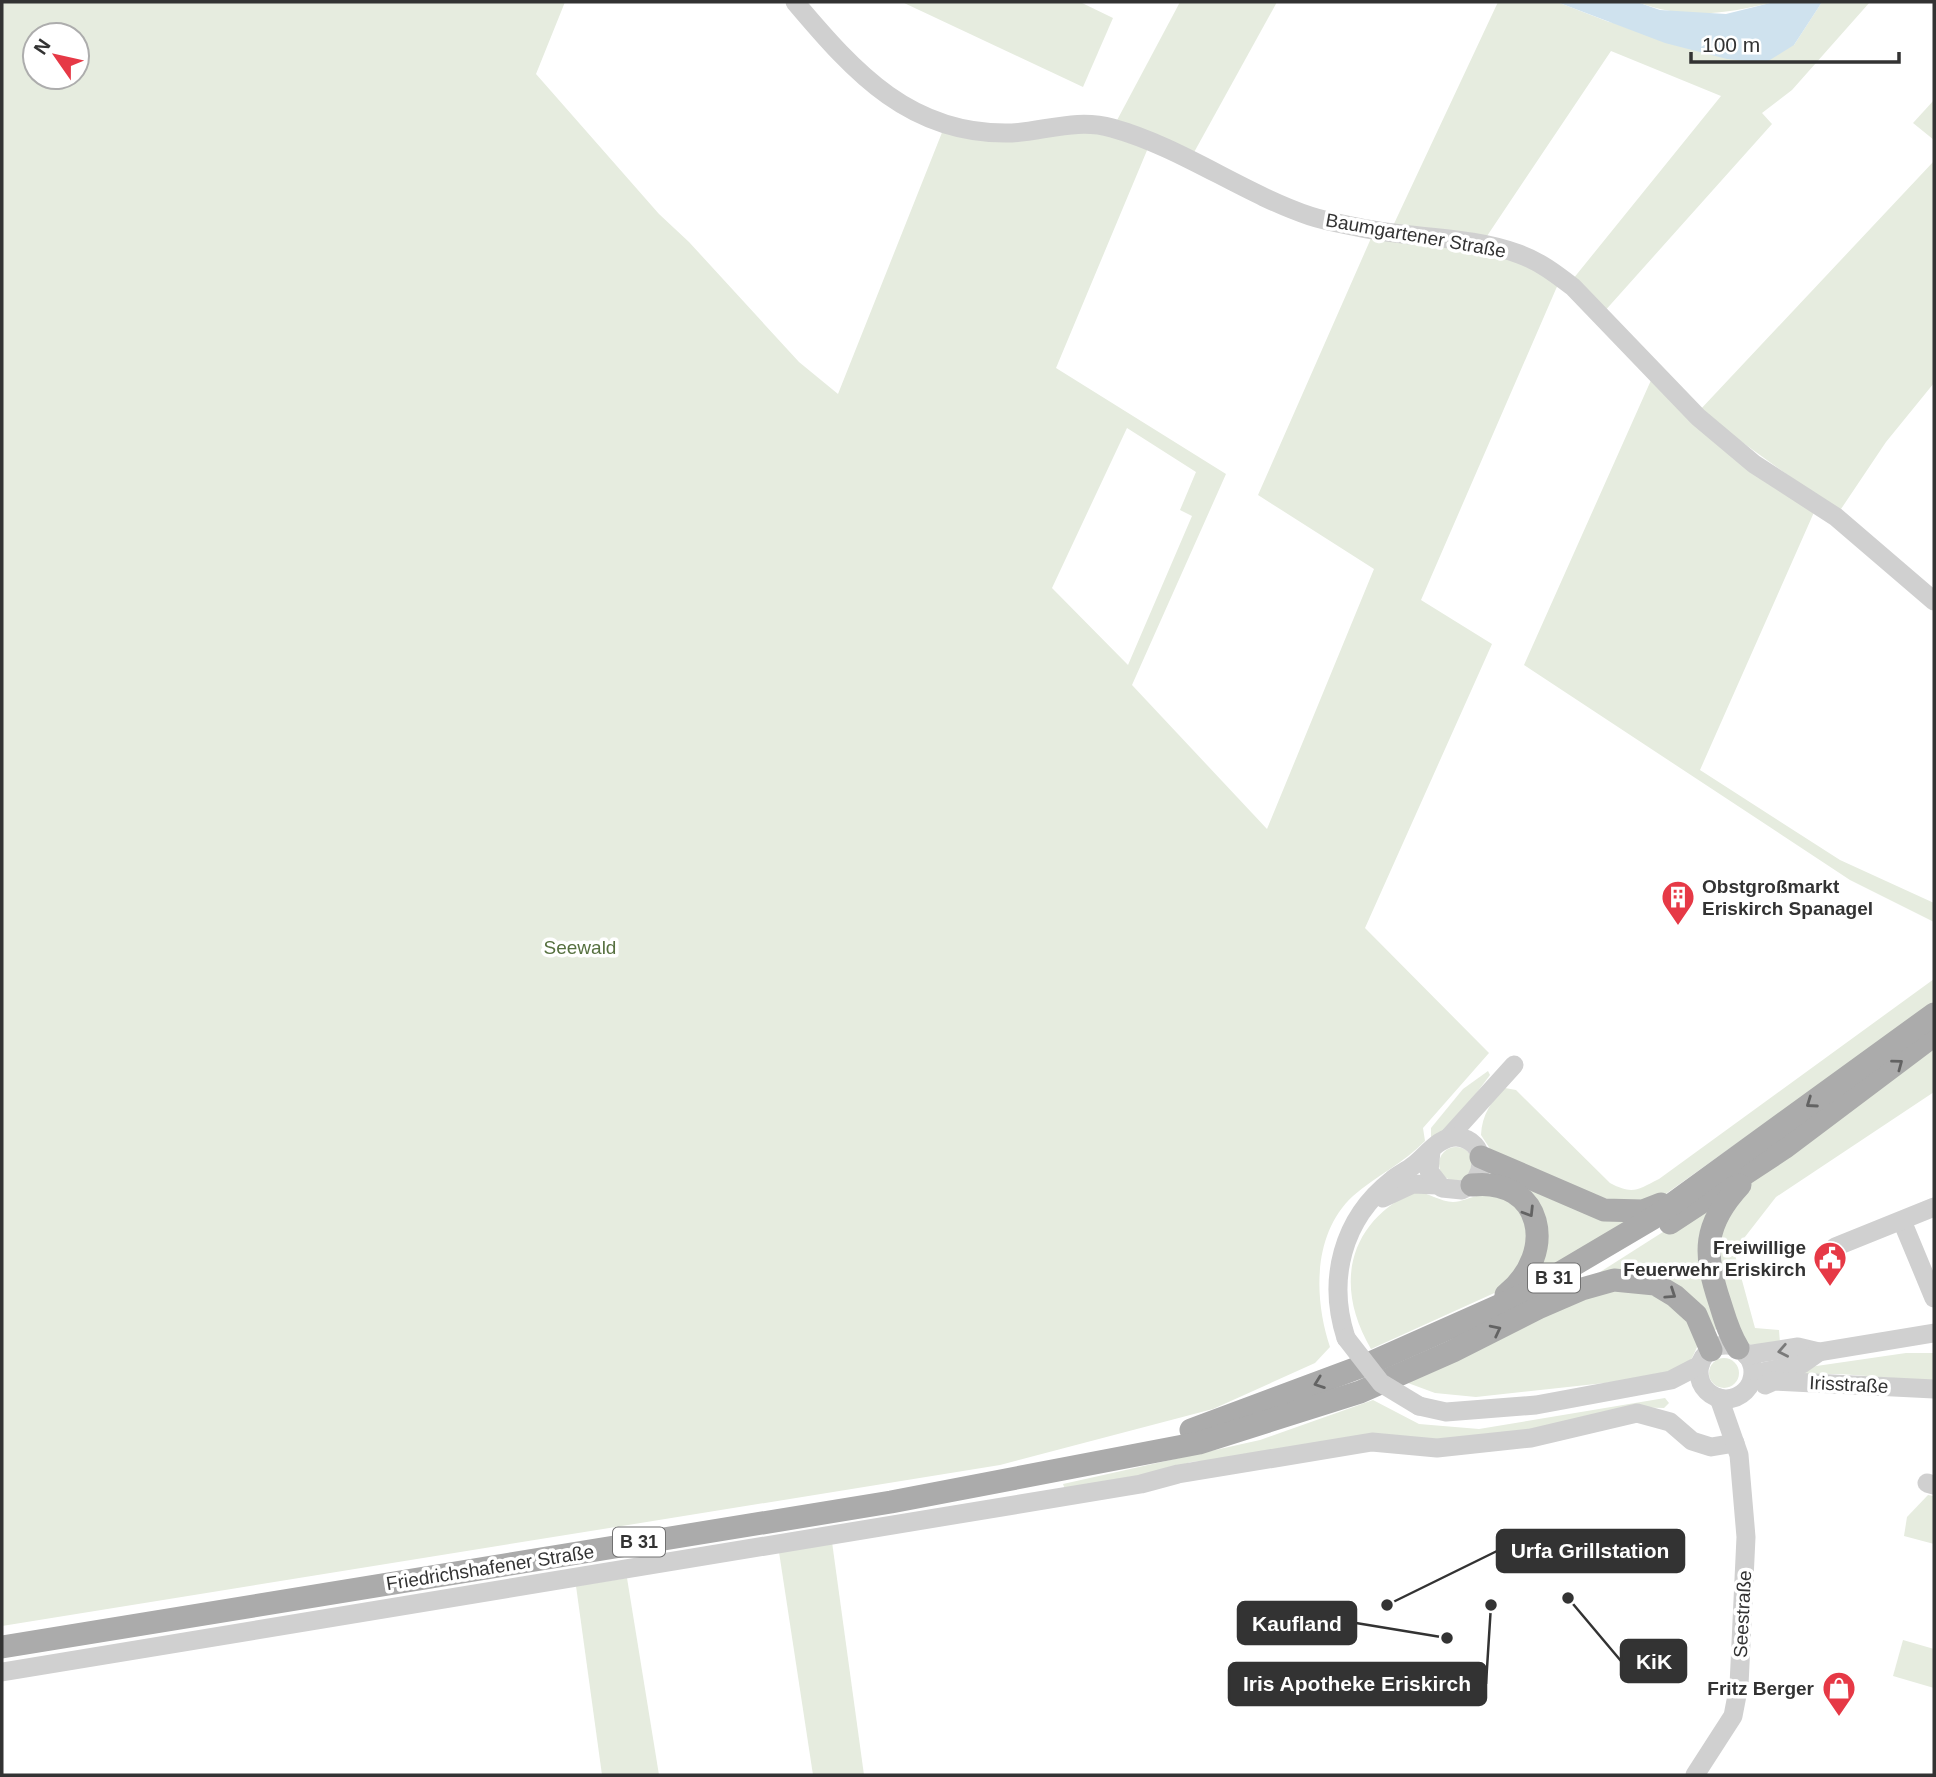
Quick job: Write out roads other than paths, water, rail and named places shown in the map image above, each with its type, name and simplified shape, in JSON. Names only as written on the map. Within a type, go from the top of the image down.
[{"type":"main road","name":"B 31","points":[[1101,1462],[1368,1364],[1521,1296],[1653,1218],[1934,1014]]},
{"type":"main road","name":"B 31","points":[[1101,1462],[1199,1443],[1314,1409],[1418,1368],[1538,1308],[1784,1148],[1934,1035]]},
{"type":"main road","points":[[1742,1352],[1730,1336],[1712,1281],[1707,1258],[1711,1230],[1730,1196],[1784,1148]]},
{"type":"main road","points":[[1477,1150],[1573,1198],[1621,1213],[1659,1206],[1706,1178]]},
{"type":"main road","points":[[1449,1328],[1500,1300],[1514,1289],[1526,1276],[1537,1252],[1539,1235],[1527,1206],[1508,1191],[1495,1186],[1472,1185]]},
{"type":"main road","points":[[1538,1308],[1582,1289],[1614,1280],[1655,1284],[1675,1296],[1696,1315],[1704,1366]]},
{"type":"main road","name":"Friedrichshafener Straße","points":[[2,1647],[878,1504],[1101,1462]]},
{"type":"street","name":"Baumgartener Straße","points":[[795,2],[849,63],[893,102],[935,122],[968,132],[998,133],[1079,123],[1111,128],[1163,148],[1310,216],[1371,230],[1490,246],[1520,254],[1573,287],[1698,417],[1729,444],[1836,517],[1934,601]]},
{"type":"street","points":[[1514,1065],[1448,1138],[1393,1179],[1367,1206],[1346,1240],[1338,1272],[1337,1304],[1346,1338],[1381,1383],[1419,1406],[1462,1412],[1536,1405],[1671,1380],[1704,1366],[1721,1345],[1742,1352],[1798,1348],[1819,1352],[1934,1333]]},
{"type":"street","points":[[1367,1206],[1413,1184],[1437,1185],[1457,1191],[1472,1185],[1480,1173],[1476,1107]]},
{"type":"street","points":[[1448,1138],[1458,1137],[1477,1150]]},
{"type":"street","points":[[1432,1151],[1428,1166],[1437,1185]]},
{"type":"street","points":[[1835,1247],[1934,1207]]},
{"type":"street","points":[[1902,1222],[1934,1298]]},
{"type":"street","points":[[1742,1352],[1759,1380]]},
{"type":"street","points":[[1704,1366],[1708,1392],[1719,1398],[1740,1395],[1750,1384],[1802,1364],[1819,1352]]},
{"type":"street","name":"Irisstraße","points":[[1759,1380],[1934,1388]]},
{"type":"street","name":"Seestraße","points":[[1735,1443],[1740,1395]]},
{"type":"street","name":"Seestraße","points":[[1695,1775],[1733,1716],[1738,1695],[1746,1537],[1739,1455],[1719,1398]]},
{"type":"street","points":[[2,1672],[763,1548],[1372,1442],[1437,1448],[1519,1439],[1577,1429],[1616,1416],[1637,1413],[1670,1422],[1692,1441],[1701,1444],[1711,1447],[1735,1443]]},
{"type":"water","points":[[1557,2],[1637,2],[1660,10],[1726,14],[1774,2],[1822,2],[1794,45],[1765,63],[1727,59],[1665,43]]},
{"type":"place","name":"Obstgroßmarkt Eriskirch Spanagel","points":[[1678,927]]},
{"type":"place","name":"Freiwillige Feuerwehr Eriskirch","points":[[1830,1288]]},
{"type":"place","name":"KiK","points":[[1568,1598]]},
{"type":"place","name":"Urfa Grillstation","points":[[1387,1605]]},
{"type":"place","name":"Iris Apotheke Eriskirch","points":[[1491,1605]]},
{"type":"place","name":"Kaufland","points":[[1447,1638]]},
{"type":"place","name":"Fritz Berger","points":[[1839,1718]]},
{"type":"park label","name":"Seewald","points":[[580,947]]}]
